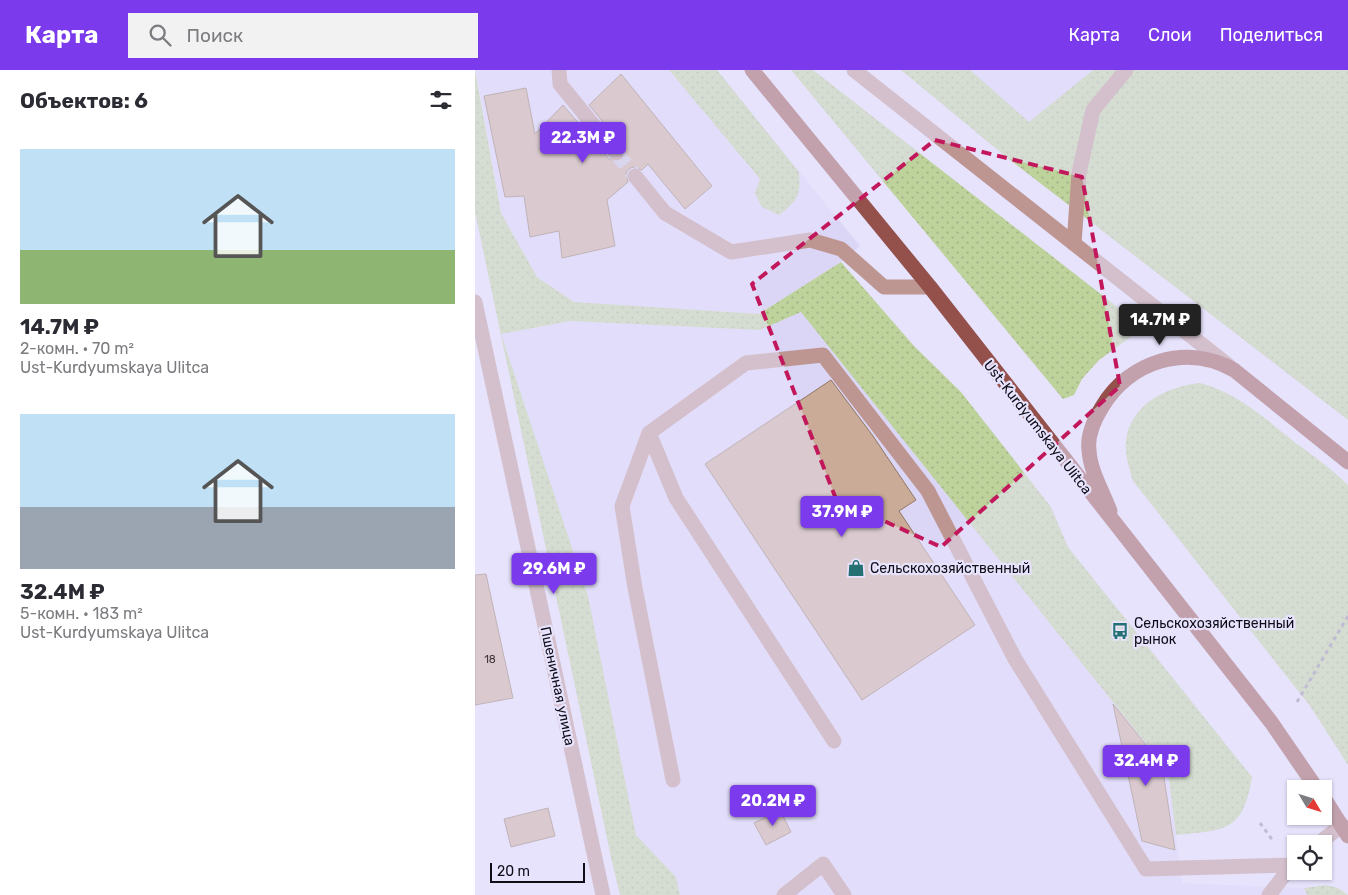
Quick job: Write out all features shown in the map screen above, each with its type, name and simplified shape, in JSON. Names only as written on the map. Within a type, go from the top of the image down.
[{"type":"main road","name":"Ust-Kurdyumskaya Ulitca","points":[[752,70],[930,287],[1116,527],[1271,722],[1311,780]]},
{"type":"main road","points":[[1116,527],[1091,462],[1089,449],[1094,422],[1110,394],[1121,381],[1136,370],[1151,363],[1186,357],[1212,360],[1234,370],[1348,462]]},
{"type":"main road","points":[[1333,812],[1345,830]]},
{"type":"street","points":[[559,70],[561,84],[616,153]]},
{"type":"street","points":[[853,70],[1234,370]]},
{"type":"street","points":[[1074,244],[1079,173],[1093,110],[1127,70]]},
{"type":"street","points":[[635,176],[665,213],[731,252],[810,240],[841,249],[884,287],[930,287]]},
{"type":"street","name":"Пшеничная улица","points":[[475,302],[603,895]]},
{"type":"street","points":[[673,780],[635,588],[622,506],[649,433],[746,363],[823,355],[928,491],[1015,659],[1146,869],[1287,863]]},
{"type":"street","points":[[649,433],[676,498],[835,741]]},
{"type":"street","points":[[1332,837],[1345,830]]},
{"type":"street","points":[[784,895],[823,864],[844,895]]},
{"type":"street","points":[[1269,895],[1287,872]]},
{"type":"path","points":[[1297,702],[1348,616]]},
{"type":"highlighted area","points":[[935,140],[1082,177],[1120,386],[941,547],[836,499],[752,284]]},
{"type":"shaded area","points":[[476,70],[717,70],[860,246],[841,262],[759,314],[574,302],[537,277],[501,213]]},
{"type":"shaded area","points":[[970,70],[1093,70],[1029,123]]},
{"type":"shaded area","points":[[801,312],[1168,771],[1182,883],[1304,888],[1307,895],[680,895],[676,877],[636,835],[588,596],[501,334],[570,321],[760,330]]},
{"type":"green space","points":[[475,70],[501,213],[537,277],[574,302],[759,314],[841,262],[914,346],[961,392],[1051,507],[1068,547],[1252,777],[1243,809],[1237,818],[1229,825],[1220,829],[1176,835],[1168,771],[801,312],[760,330],[570,321],[501,334],[588,596],[636,835],[676,877],[680,895],[620,895],[475,212]]},
{"type":"green space","points":[[669,70],[717,70],[799,172],[797,197],[790,206],[779,215],[762,207],[755,193],[760,179]]},
{"type":"green space","points":[[791,70],[813,70],[1134,320],[1137,328],[1135,334],[1099,360],[1082,379],[1074,395],[1063,399]]},
{"type":"green space","points":[[901,70],[970,70],[1029,122],[1093,70],[1348,70],[1348,420],[1005,156]]},
{"type":"green space","points":[[1200,383],[1227,393],[1251,408],[1323,463],[1348,485],[1348,765],[1310,706],[1133,481],[1127,459],[1126,441],[1131,423],[1137,413],[1145,405],[1166,392]]},
{"type":"green space","points":[[1326,885],[1338,888],[1348,895],[1307,895],[1304,888]]},
{"type":"building","points":[[621,74],[712,186],[685,209],[648,164],[642,170],[634,167],[630,168],[626,173],[628,182],[607,200],[615,246],[562,258],[559,231],[530,237],[524,196],[505,197],[484,96],[526,88],[535,134],[563,105],[609,159],[617,162],[625,157],[624,148],[589,105]]},
{"type":"building","name":"Сельскохозяйственный","points":[[831,380],[873,436],[916,500],[899,511],[975,625],[862,700],[705,464]]},
{"type":"building","points":[[486,574],[513,698],[475,705],[475,575]]},
{"type":"building","points":[[1113,704],[1162,765],[1175,850],[1142,841]]},
{"type":"building","points":[[548,808],[555,836],[511,847],[504,819]]},
{"type":"building","points":[[780,810],[791,832],[766,845],[754,823]]},
{"type":"tunnel","points":[[616,153],[635,176]]},
{"type":"place","name":"Сельскохозяйственный","points":[[856,568]]},
{"type":"place","name":"Сельскохозяйственный рынок","points":[[1120,631]]}]
